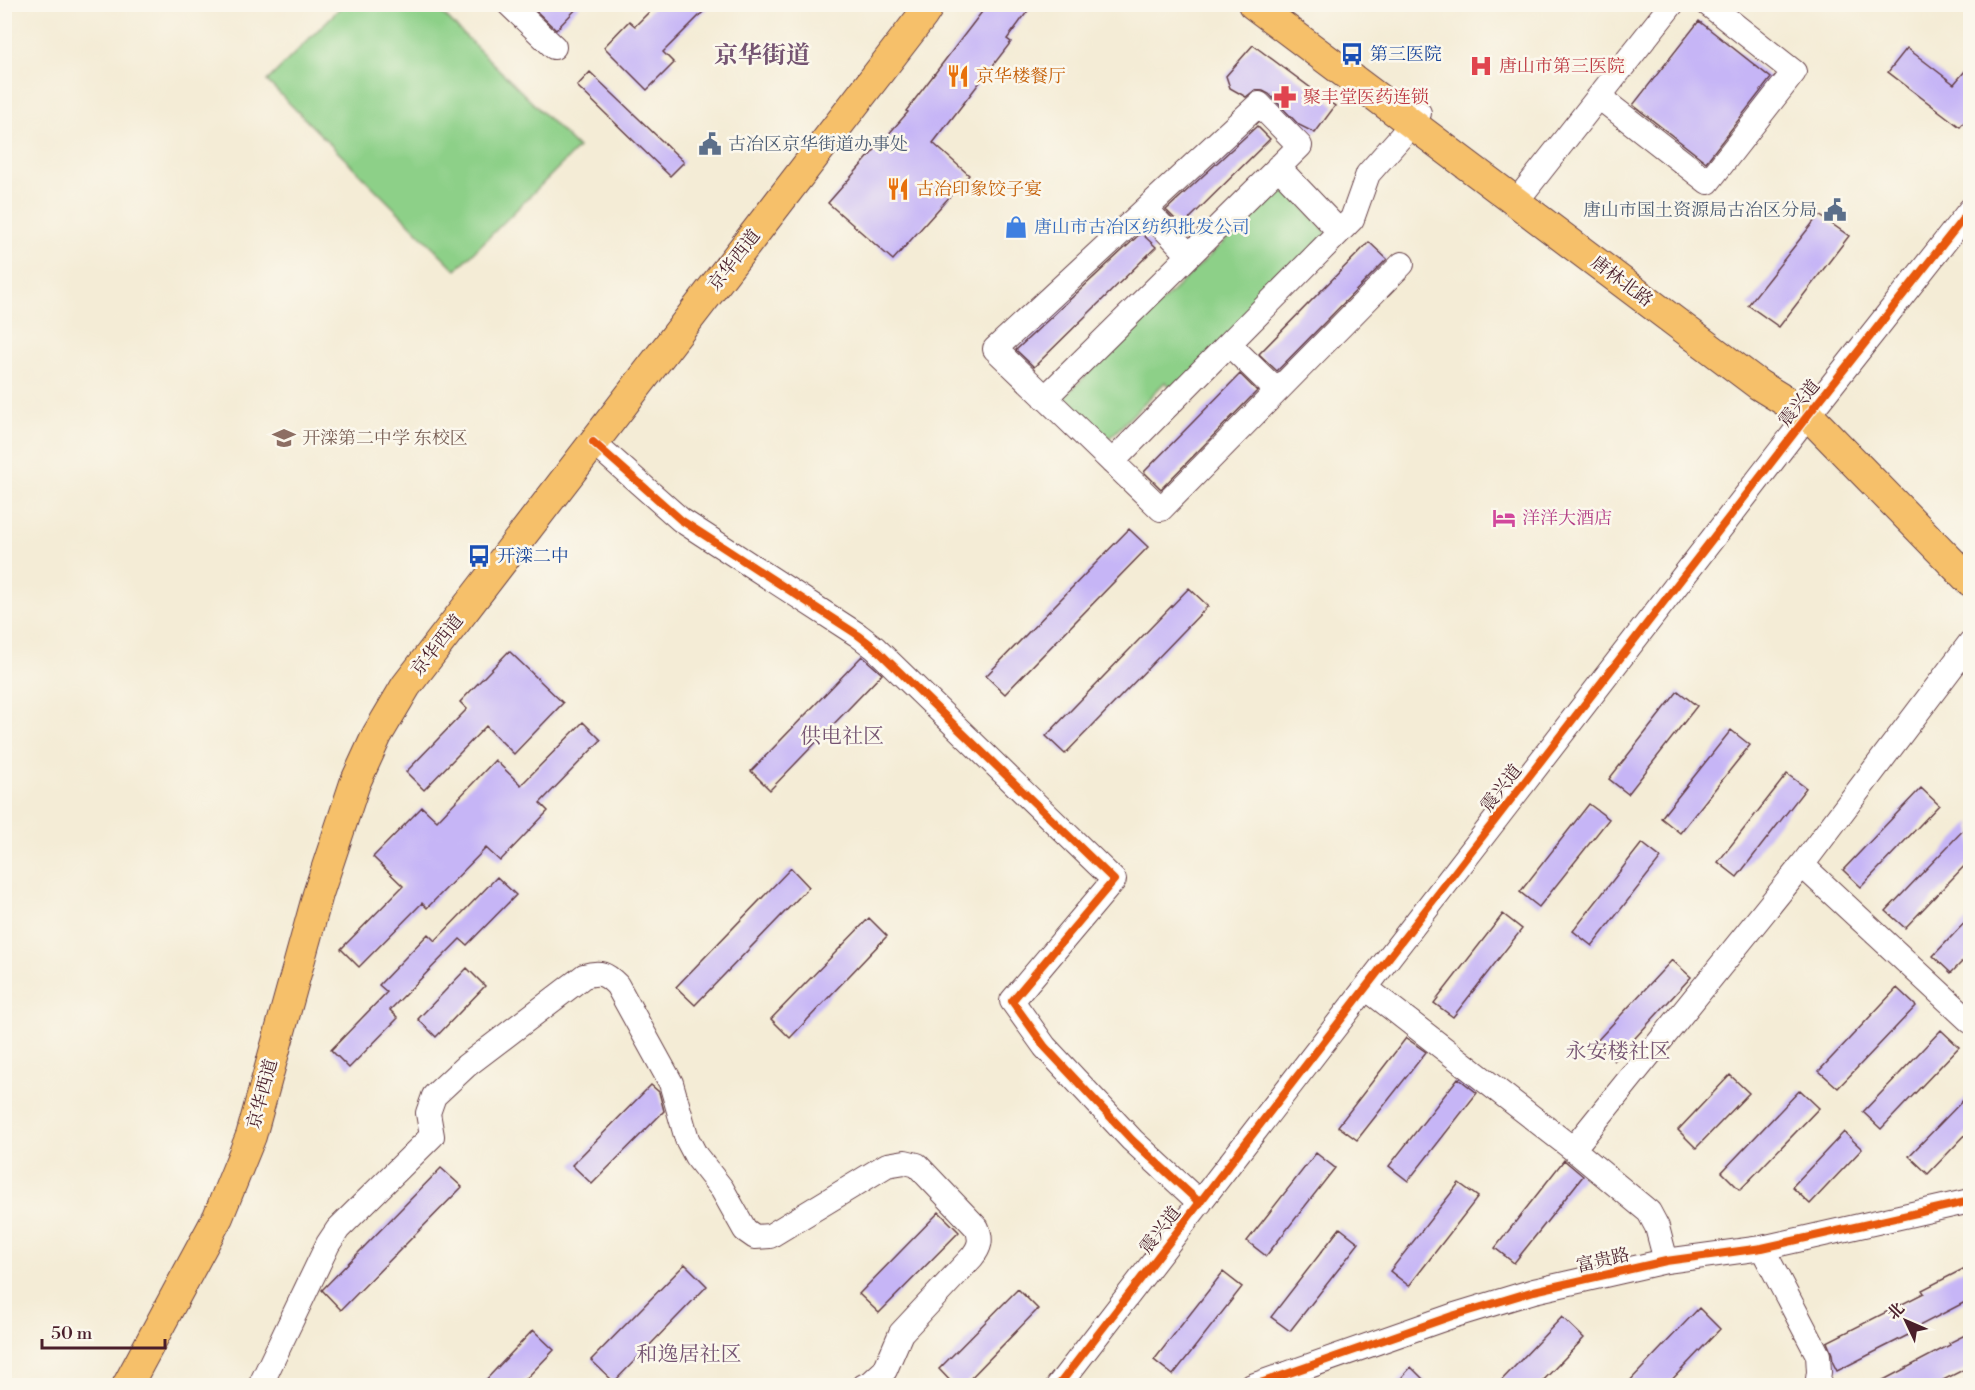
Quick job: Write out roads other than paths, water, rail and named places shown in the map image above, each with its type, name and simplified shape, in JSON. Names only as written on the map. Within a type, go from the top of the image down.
[{"type":"main road","name":"唐林北路","points":[[1253,4],[1416,118],[1526,189],[1774,376],[1813,409],[1971,557]]},
{"type":"main road","name":"唐林北路","points":[[1274,4],[1416,118],[1759,385],[1813,409],[1971,581]]},
{"type":"main road","name":"京华西道","points":[[127,1386],[218,1217],[251,1136],[318,894],[355,783],[376,735],[406,686],[922,8]]},
{"type":"street","points":[[509,4],[554,46]]},
{"type":"street","points":[[1526,189],[1672,4]]},
{"type":"street","points":[[1599,97],[1708,182],[1794,72],[1714,6]]},
{"type":"street","points":[[1045,398],[1300,146],[1259,104],[995,349],[1045,398],[1161,509],[1402,264]]},
{"type":"street","points":[[1112,462],[1352,219],[1368,174],[1416,118]]},
{"type":"street","points":[[1278,167],[1339,231]]},
{"type":"street","points":[[1146,209],[1189,255]]},
{"type":"street","name":"震兴道","points":[[1058,1386],[1813,409],[1971,210]]},
{"type":"street","points":[[1229,344],[1277,391]]},
{"type":"street","points":[[593,442],[681,520],[858,634],[1114,880],[1012,1001],[1053,1056],[1132,1140],[1200,1203]]},
{"type":"street","points":[[1573,1149],[1802,865],[1971,643]]},
{"type":"street","points":[[1802,865],[1971,1020]]},
{"type":"street","points":[[260,1386],[328,1244],[338,1229],[432,1136],[428,1113],[434,1096],[466,1066],[584,976],[595,972],[608,976],[617,985],[671,1083],[687,1139],[696,1156],[722,1189],[745,1230],[755,1237],[770,1236],[887,1165],[905,1162],[917,1165],[977,1228],[981,1238],[979,1248],[901,1333],[878,1382]]},
{"type":"street","points":[[1366,988],[1573,1149],[1648,1212],[1657,1227],[1666,1261]]},
{"type":"street","name":"富贵路","points":[[1252,1386],[1452,1316],[1534,1291],[1666,1261],[1762,1248],[1971,1201]]},
{"type":"street","points":[[1762,1248],[1818,1355],[1817,1386]]},
{"type":"place","name":"第三医院","points":[[1352,54]]},
{"type":"place","name":"唐山市第三医院","points":[[1481,66]]},
{"type":"place","name":"京华楼餐厅","points":[[958,76]]},
{"type":"place","name":"聚丰堂医药连锁","points":[[1285,97]]},
{"type":"place","name":"古冶区京华街道办事处","points":[[710,144]]},
{"type":"place","name":"古冶印象饺子宴","points":[[898,189]]},
{"type":"place","name":"唐山市国土资源局古冶区分局","points":[[1835,210]]},
{"type":"place","name":"唐山市古冶区纺织批发公司","points":[[1016,227]]},
{"type":"place","name":"开滦第二中学 东校区","points":[[284,438]]},
{"type":"place","name":"洋洋大酒店","points":[[1504,518]]},
{"type":"place","name":"开滦二中","points":[[479,556]]},
{"type":"district","name":"京华街道","points":[[762,55]]},
{"type":"district","name":"供电社区","points":[[842,736]]},
{"type":"district","name":"永安楼社区","points":[[1618,1051]]},
{"type":"district","name":"和逸居社区","points":[[689,1354]]}]
